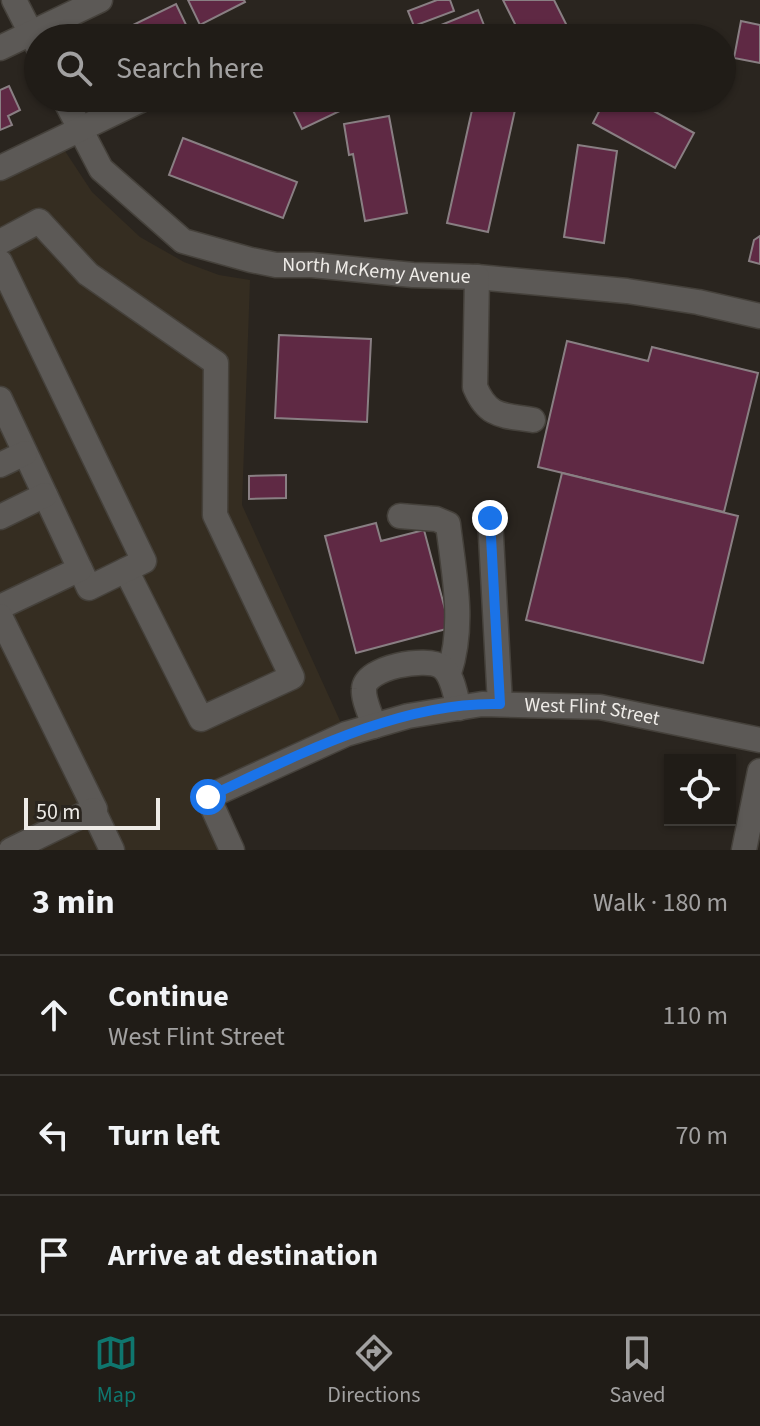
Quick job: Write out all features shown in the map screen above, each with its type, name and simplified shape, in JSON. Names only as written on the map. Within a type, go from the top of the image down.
[{"type":"street","points":[[14,0],[26,24]]},
{"type":"street","points":[[60,24],[100,0]]},
{"type":"street","points":[[0,48],[24,42]]},
{"type":"street","name":"North McKemy Avenue","points":[[71,112],[101,169],[183,241],[276,265],[477,277],[627,291],[760,316]]},
{"type":"street","points":[[0,168],[116,112]]},
{"type":"street","points":[[0,242],[39,221],[88,274],[216,363],[215,515],[292,677],[201,719],[126,570]]},
{"type":"street","points":[[0,262],[144,561],[89,588],[0,399]]},
{"type":"street","points":[[477,277],[475,387],[480,401],[491,413],[533,420]]},
{"type":"street","points":[[0,465],[25,453]]},
{"type":"street","points":[[0,517],[45,495]]},
{"type":"street","points":[[400,516],[436,519],[448,524],[459,620],[449,673],[459,708]]},
{"type":"street","points":[[490,518],[500,704]]},
{"type":"street","points":[[0,607],[80,569]]},
{"type":"street","points":[[0,616],[112,850]]},
{"type":"street","points":[[374,726],[363,690],[375,674],[391,667],[431,662],[449,673]]},
{"type":"street","name":"West Flint Street","points":[[232,850],[208,797],[346,734],[408,716],[500,704],[600,707],[760,740]]},
{"type":"street","points":[[750,842],[760,771]]},
{"type":"street","points":[[11,850],[93,810]]},
{"type":"shaded area","points":[[61,145],[92,192],[140,237],[184,262],[219,275],[250,280],[242,505],[346,734],[209,797],[233,850],[0,850],[0,174]]},
{"type":"building","points":[[188,0],[244,0],[245,2],[200,24]]},
{"type":"building","points":[[437,0],[450,0],[454,11],[413,24],[408,11]]},
{"type":"building","points":[[503,0],[554,0],[566,24],[515,24]]},
{"type":"building","points":[[176,4],[186,24],[135,24]]},
{"type":"building","points":[[478,10],[484,24],[444,24]]},
{"type":"building","points":[[741,21],[760,25],[760,63],[736,58]]},
{"type":"building","points":[[9,86],[20,110],[8,116],[12,125],[0,130],[0,90]]},
{"type":"building","points":[[294,112],[338,112],[302,129]]},
{"type":"building","points":[[472,112],[515,112],[488,232],[447,223]]},
{"type":"building","points":[[599,112],[656,112],[694,133],[675,168],[593,123]]},
{"type":"building","points":[[389,116],[407,213],[365,221],[353,154],[349,155],[344,124]]},
{"type":"building","points":[[183,138],[297,182],[283,218],[169,175]]},
{"type":"building","points":[[578,145],[617,151],[604,243],[564,237]]},
{"type":"building","points":[[760,236],[760,264],[749,261],[754,240]]},
{"type":"building","points":[[279,335],[371,339],[367,422],[275,418]]},
{"type":"building","points":[[567,341],[648,361],[652,347],[758,373],[724,512],[538,467]]},
{"type":"building","points":[[562,473],[738,516],[703,663],[526,620]]},
{"type":"building","points":[[286,475],[286,498],[249,499],[249,476]]},
{"type":"building","points":[[376,523],[381,541],[424,530],[450,628],[356,653],[325,536]]},
{"type":"route","points":[[208,797],[346,734],[408,716],[500,704],[490,518]]}]
